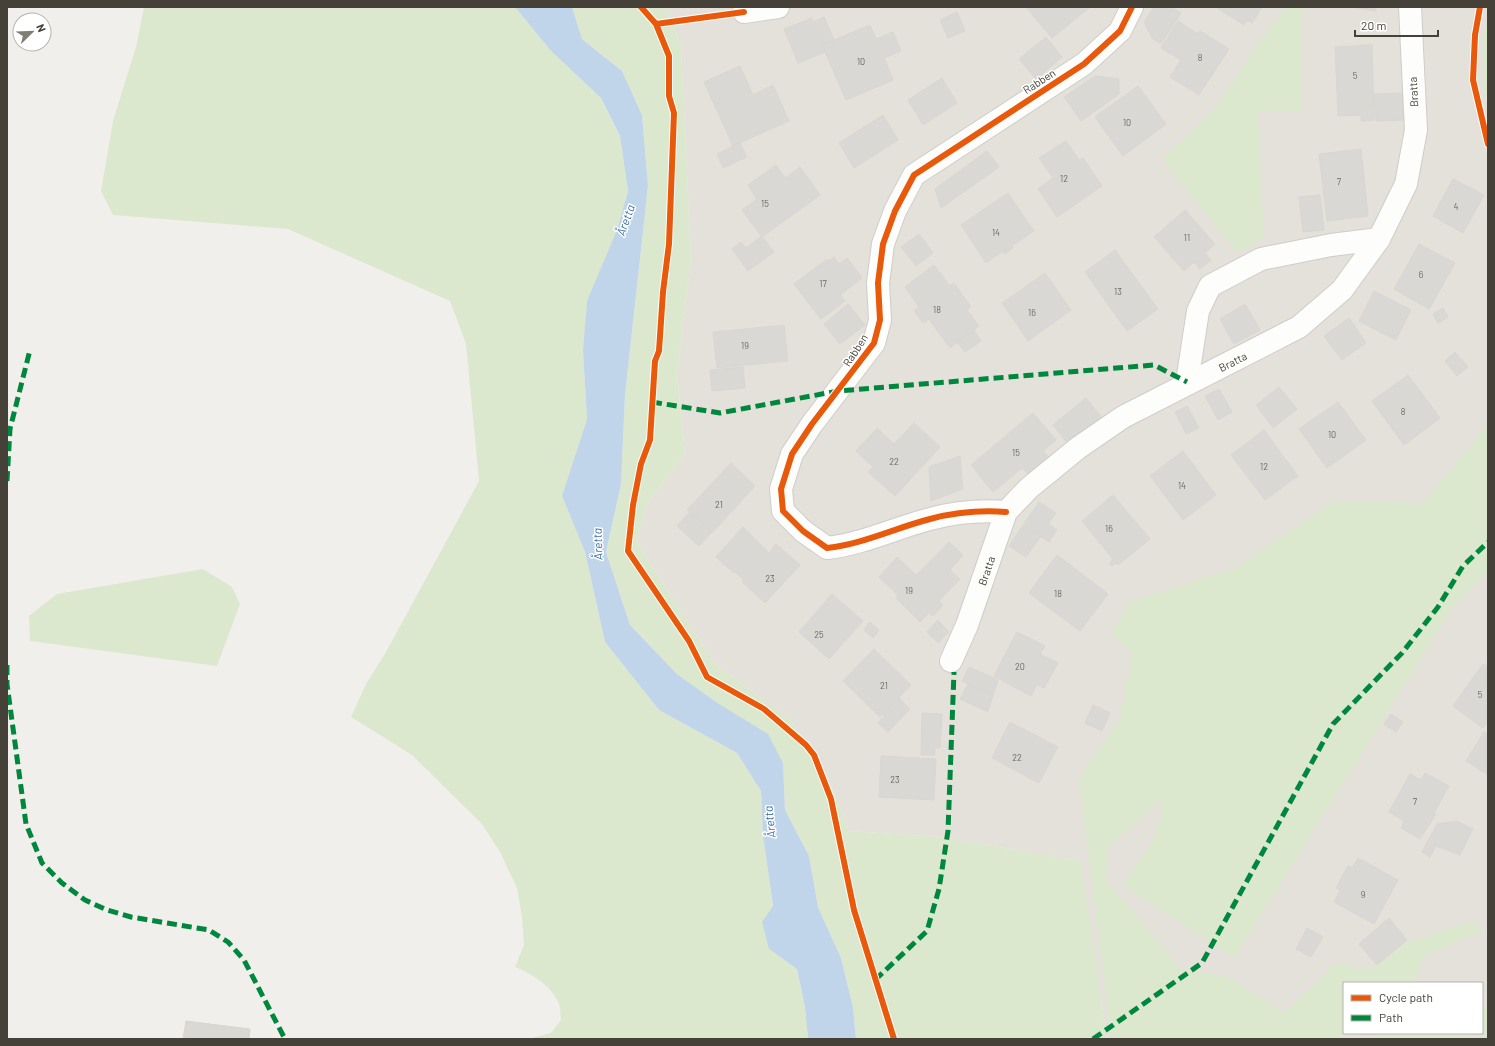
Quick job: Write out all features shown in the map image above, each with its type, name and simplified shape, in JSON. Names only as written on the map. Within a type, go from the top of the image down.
[{"type":"street","points":[[744,12],[778,7]]},
{"type":"street","name":"Rabben","points":[[1006,512],[976,510],[930,519],[847,546],[827,548],[803,531],[783,511],[781,489],[792,454],[812,424],[874,343],[880,320],[878,283],[883,244],[895,211],[914,175],[1084,64],[1120,31],[1132,7]]},
{"type":"street","name":"Bratta","points":[[951,661],[967,625],[1006,512],[1029,488],[1078,448],[1123,417],[1187,382],[1299,327],[1342,290],[1378,239],[1406,184],[1416,130],[1410,7]]},
{"type":"street","points":[[1187,382],[1198,312],[1210,286],[1261,259],[1331,245],[1378,239]]},
{"type":"shaded area","points":[[666,7],[1488,7],[1488,1039],[1107,1039],[1080,861],[941,837],[849,831],[830,782],[790,719],[715,664],[636,541],[647,504],[685,454],[677,373],[691,259],[681,46]]},
{"type":"green space","points":[[144,7],[515,7],[551,51],[601,98],[620,136],[628,191],[583,351],[587,419],[562,496],[585,552],[605,642],[659,710],[737,753],[761,791],[763,836],[773,907],[769,949],[797,969],[805,1007],[808,1039],[528,1039],[551,1033],[561,1020],[560,1007],[552,992],[541,981],[515,967],[524,945],[522,917],[517,888],[500,852],[482,824],[412,755],[351,717],[366,684],[386,652],[479,481],[466,344],[450,301],[288,229],[113,215],[101,191],[113,121],[136,47]]},
{"type":"green space","points":[[572,7],[666,7],[681,46],[691,259],[677,373],[685,454],[647,504],[636,541],[715,664],[790,719],[830,782],[849,831],[941,837],[1081,861],[1107,1039],[856,1039],[853,1007],[841,958],[818,907],[809,856],[785,810],[783,763],[719,704],[677,674],[630,625],[606,552],[621,484],[625,395],[648,186],[642,115],[622,71],[582,39]]},
{"type":"green space","points":[[1286,7],[1302,7],[1301,111],[1258,112],[1264,237],[1237,253],[1162,159],[1218,105],[1259,42]]},
{"type":"green space","points":[[1488,15],[1488,109],[1484,92],[1483,34]]},
{"type":"green space","points":[[1488,424],[1488,573],[1484,575],[1454,606],[1234,958],[1123,885],[1157,834],[1162,798],[1108,848],[1106,880],[1182,970],[1227,976],[1284,1013],[1335,963],[1369,970],[1407,942],[1472,921],[1482,931],[1423,957],[1414,982],[1343,982],[1343,1034],[1375,1034],[1304,1039],[1111,1039],[1079,778],[1120,718],[1132,653],[1111,634],[1130,602],[1237,567],[1334,501],[1423,503]]},
{"type":"green space","points":[[203,569],[232,587],[240,604],[217,666],[30,641],[29,616],[57,594]]},
{"type":"green space","points":[[1488,1007],[1488,1033],[1483,1034],[1483,1008]]},
{"type":"green space","points":[[1375,1034],[1481,1034],[1444,1039],[1381,1039]]},
{"type":"water","name":"Åretta","points":[[515,7],[572,7],[582,39],[622,71],[642,115],[648,186],[625,395],[621,484],[606,552],[630,625],[677,674],[719,704],[768,734],[783,763],[785,810],[809,856],[818,907],[841,958],[853,1007],[856,1039],[808,1039],[805,1007],[797,969],[769,949],[762,922],[773,906],[763,836],[761,791],[737,753],[659,710],[605,642],[585,552],[562,496],[587,419],[583,351],[587,301],[617,230],[628,191],[620,136],[601,98],[551,51]]},
{"type":"building","points":[[1026,7],[1090,7],[1052,38]]},
{"type":"building","points":[[1154,7],[1171,7],[1181,13],[1161,44],[1153,39],[1144,22]]},
{"type":"building","points":[[1216,7],[1262,7],[1252,23],[1247,20],[1244,25]]},
{"type":"building","points":[[1351,7],[1376,7],[1376,11]]},
{"type":"building","points":[[957,12],[965,31],[948,38],[940,20]]},
{"type":"building","points":[[824,17],[834,40],[822,45],[825,52],[798,63],[784,29],[812,18],[813,22]]},
{"type":"building","points":[[1178,21],[1198,34],[1200,31],[1229,49],[1199,95],[1170,77],[1181,60],[1161,48]]},
{"type":"building","points":[[870,25],[876,39],[893,32],[901,51],[884,58],[893,80],[846,100],[822,45]]},
{"type":"building","points":[[1046,37],[1062,57],[1036,79],[1019,59]]},
{"type":"building","points":[[1372,45],[1374,120],[1361,121],[1361,115],[1338,116],[1335,47]]},
{"type":"building","points":[[740,66],[753,95],[773,85],[789,121],[733,146],[704,82]]},
{"type":"building","points":[[1095,76],[1119,79],[1119,94],[1081,121],[1064,97]]},
{"type":"building","points":[[942,78],[957,103],[923,125],[908,100]]},
{"type":"building","points":[[1138,86],[1166,124],[1123,156],[1095,117]]},
{"type":"building","points":[[1403,93],[1405,120],[1376,121],[1374,94]]},
{"type":"building","points":[[883,115],[898,140],[854,168],[839,143]]},
{"type":"building","points":[[1066,141],[1079,160],[1083,158],[1102,186],[1057,217],[1038,189],[1053,178],[1039,158]]},
{"type":"building","points":[[740,143],[747,157],[723,168],[717,154]]},
{"type":"building","points":[[1361,149],[1368,216],[1327,221],[1319,154]]},
{"type":"building","points":[[987,151],[999,167],[941,208],[935,189]]},
{"type":"building","points":[[776,165],[785,178],[800,167],[820,195],[762,237],[742,210],[757,199],[748,185]]},
{"type":"building","points":[[1453,179],[1484,195],[1463,233],[1433,216]]},
{"type":"building","points":[[1008,193],[1034,231],[1012,246],[1013,248],[1005,254],[1003,251],[986,263],[961,225]]},
{"type":"building","points":[[1320,195],[1324,230],[1303,232],[1299,197]]},
{"type":"building","points":[[1185,210],[1215,244],[1205,253],[1211,260],[1200,269],[1194,262],[1184,271],[1154,237]]},
{"type":"building","points":[[919,234],[933,253],[916,266],[901,247]]},
{"type":"building","points":[[762,236],[774,252],[748,271],[732,249],[741,242],[746,248]]},
{"type":"building","points":[[1419,244],[1455,263],[1429,309],[1394,289]]},
{"type":"building","points":[[1115,250],[1158,309],[1127,331],[1085,272]]},
{"type":"building","points":[[834,257],[839,264],[847,258],[862,278],[840,295],[845,301],[821,319],[794,284],[827,259],[828,261]]},
{"type":"building","points":[[934,265],[950,286],[954,283],[971,307],[967,310],[979,326],[950,348],[929,319],[923,323],[914,311],[919,307],[905,287]]},
{"type":"building","points":[[1045,273],[1071,310],[1028,341],[1002,303]]},
{"type":"building","points":[[1374,291],[1411,310],[1396,340],[1359,321]]},
{"type":"building","points":[[848,304],[865,325],[840,344],[824,324]]},
{"type":"building","points":[[1245,304],[1260,330],[1234,344],[1220,319]]},
{"type":"building","points":[[1443,308],[1448,317],[1438,323],[1433,314]]},
{"type":"building","points":[[1349,318],[1366,343],[1342,360],[1324,336]]},
{"type":"building","points":[[784,325],[788,361],[717,368],[713,332]]},
{"type":"building","points":[[974,330],[981,341],[965,352],[957,342]]},
{"type":"building","points":[[1455,352],[1468,367],[1457,376],[1445,361]]},
{"type":"building","points":[[743,367],[745,388],[712,391],[710,370]]},
{"type":"building","points":[[1408,375],[1440,418],[1404,445],[1372,401]]},
{"type":"building","points":[[1279,387],[1297,409],[1273,428],[1256,405]]},
{"type":"building","points":[[1219,389],[1232,412],[1218,420],[1205,396]]},
{"type":"building","points":[[1086,398],[1102,418],[1069,445],[1053,425]]},
{"type":"building","points":[[1338,402],[1366,440],[1327,468],[1299,429]]},
{"type":"building","points":[[1187,406],[1199,428],[1186,434],[1175,412]]},
{"type":"building","points":[[1033,413],[1056,440],[1043,451],[1049,457],[1028,474],[1022,468],[993,492],[971,465]]},
{"type":"building","points":[[914,423],[940,447],[895,496],[868,472],[873,467],[856,451],[877,428],[894,444]]},
{"type":"building","points":[[1264,430],[1298,476],[1265,500],[1231,455]]},
{"type":"building","points":[[1183,451],[1216,495],[1183,520],[1150,476]]},
{"type":"building","points":[[960,456],[963,489],[931,501],[929,467]]},
{"type":"building","points":[[731,463],[755,486],[712,533],[687,510]]},
{"type":"building","points":[[1113,495],[1150,539],[1118,565],[1082,521]]},
{"type":"building","points":[[1039,502],[1056,513],[1048,524],[1057,530],[1049,542],[1023,525]]},
{"type":"building","points":[[690,512],[712,532],[699,546],[677,526]]},
{"type":"building","points":[[1023,525],[1041,536],[1026,557],[1009,546]]},
{"type":"building","points":[[743,527],[769,553],[776,544],[800,565],[765,603],[742,582],[744,580],[716,557]]},
{"type":"building","points":[[949,542],[963,555],[950,570],[960,579],[939,601],[943,605],[933,616],[929,613],[920,622],[896,598],[898,595],[879,577],[897,557],[916,575]]},
{"type":"building","points":[[1057,555],[1108,594],[1080,631],[1029,593]]},
{"type":"building","points":[[1113,560],[1116,563],[1112,566],[1109,563]]},
{"type":"building","points":[[832,594],[863,621],[829,659],[799,632]]},
{"type":"building","points":[[938,620],[949,632],[938,643],[927,632]]},
{"type":"building","points":[[870,622],[879,630],[873,638],[864,630]]},
{"type":"building","points":[[1017,632],[1045,646],[1040,654],[1058,663],[1044,688],[1037,684],[1031,696],[994,676]]},
{"type":"building","points":[[874,649],[911,685],[880,717],[843,681]]},
{"type":"building","points":[[1483,664],[1488,667],[1488,720],[1483,728],[1453,706]]},
{"type":"building","points":[[969,667],[998,680],[993,695],[962,681]]},
{"type":"building","points":[[968,684],[993,695],[988,712],[960,699]]},
{"type":"building","points":[[899,698],[910,709],[888,732],[878,723],[885,715],[883,714]]},
{"type":"building","points":[[1093,705],[1110,713],[1102,731],[1085,723]]},
{"type":"building","points":[[922,713],[942,714],[940,748],[935,748],[935,755],[921,755]]},
{"type":"building","points":[[1391,714],[1403,722],[1396,732],[1384,724]]},
{"type":"building","points":[[1010,722],[1058,747],[1039,783],[992,758]]},
{"type":"building","points":[[1484,732],[1488,734],[1488,775],[1466,761]]},
{"type":"building","points":[[881,756],[936,759],[934,800],[879,797]]},
{"type":"building","points":[[1425,773],[1449,786],[1434,813],[1436,814],[1420,839],[1401,828],[1404,821],[1389,812],[1410,774],[1421,780]]},
{"type":"building","points":[[1457,821],[1473,829],[1460,855],[1436,846],[1430,857],[1422,852],[1437,824]]},
{"type":"building","points":[[1358,858],[1398,880],[1374,924],[1334,902],[1340,890],[1336,888],[1348,866],[1352,868]]},
{"type":"building","points":[[1389,918],[1407,940],[1377,965],[1359,944]]},
{"type":"building","points":[[1307,928],[1323,937],[1311,957],[1296,949]]},
{"type":"building","points":[[186,1021],[250,1029],[249,1039],[183,1039]]},
{"type":"marked path","points":[[7,481],[10,429],[30,350]]},
{"type":"marked path","points":[[652,402],[720,413],[838,391],[1154,365],[1187,382]]},
{"type":"marked path","points":[[1093,1039],[1202,963],[1333,724],[1402,653],[1438,607],[1463,566],[1488,542]]},
{"type":"marked path","points":[[7,665],[7,684],[26,824],[42,863],[62,883],[85,900],[107,910],[131,917],[209,930],[228,942],[244,960],[285,1039]]},
{"type":"marked path","points":[[875,980],[927,931],[939,889],[948,831],[954,672]]},
{"type":"cycle path","points":[[641,7],[656,24],[669,56],[669,96],[674,113],[669,244],[663,292],[659,351],[655,361],[650,440],[641,464],[633,505],[628,551],[689,641],[707,677],[764,709],[806,745],[814,755],[831,799],[854,910],[894,1039]]},
{"type":"cycle path","points":[[1006,512],[977,511],[949,515],[930,519],[853,543],[827,548],[803,531],[783,511],[781,489],[792,454],[812,424],[874,343],[880,320],[878,283],[883,244],[895,211],[914,175],[1084,64],[1120,31],[1132,7]]},
{"type":"cycle path","points":[[1480,7],[1475,35],[1473,80],[1488,144]]},
{"type":"cycle path","points":[[656,24],[744,12]]}]
